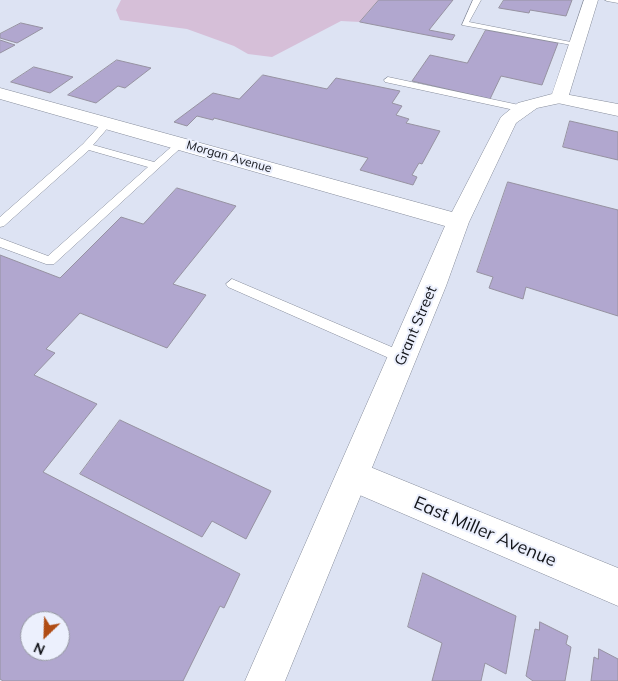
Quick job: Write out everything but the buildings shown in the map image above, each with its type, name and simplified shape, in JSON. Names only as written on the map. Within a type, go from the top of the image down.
[{"type":"street","points":[[559,98],[591,0]]},
{"type":"street","name":"Morgan Avenue","points":[[0,93],[458,222]]},
{"type":"street","points":[[519,108],[544,100],[559,98],[618,110]]},
{"type":"street","name":"Grant Street","points":[[265,681],[403,358],[458,222],[508,121],[519,108]]},
{"type":"street","name":"East Miller Avenue","points":[[353,476],[618,587]]},
{"type":"lane","points":[[478,0],[465,23],[577,44]]},
{"type":"lane","points":[[610,0],[618,1]]},
{"type":"lane","points":[[388,80],[519,108]]},
{"type":"lane","points":[[0,222],[87,146],[107,123]]},
{"type":"lane","points":[[0,242],[50,261],[180,144]]},
{"type":"lane","points":[[87,146],[155,166]]},
{"type":"lane","points":[[232,284],[403,358]]},
{"type":"shaded area","points":[[121,0],[379,0],[360,22],[341,21],[272,57],[248,54],[234,46],[187,29],[120,20],[116,10]]}]
